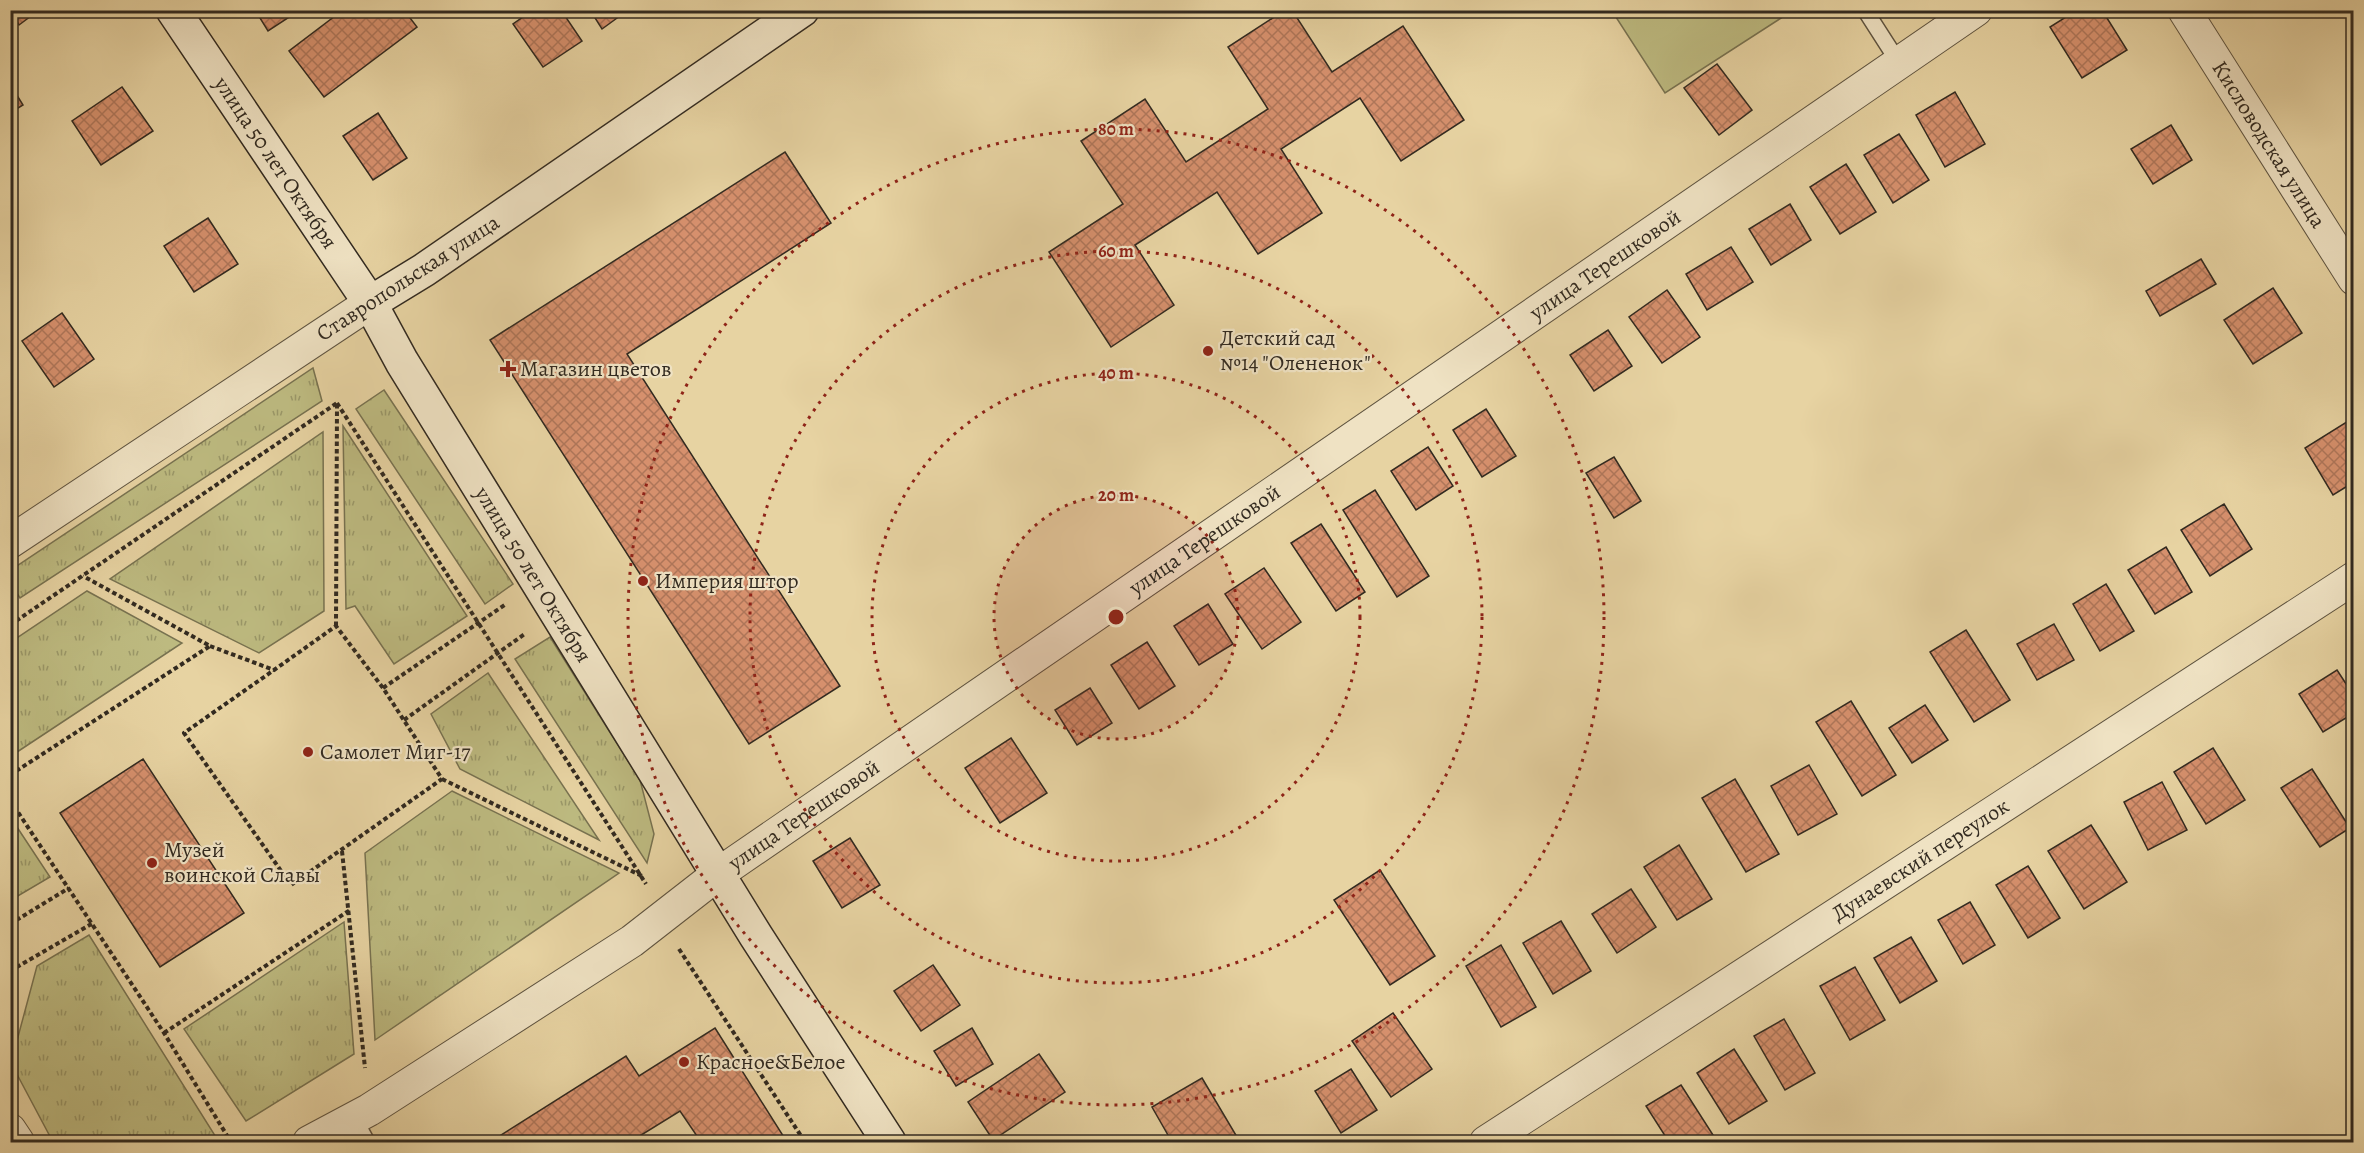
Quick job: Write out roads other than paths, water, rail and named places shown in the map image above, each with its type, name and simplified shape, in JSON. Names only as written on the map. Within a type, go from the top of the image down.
[{"type":"main road","name":"улица 50 лет Октября","points":[[173,10],[370,303],[402,362],[556,612],[718,874],[889,1143]]},
{"type":"main road","name":"Ставропольская улица","points":[[370,303],[424,270],[802,10]]},
{"type":"street","name":"улица Терешковой","points":[[309,1143],[363,1124],[622,948],[718,874],[1976,10]]},
{"type":"street","name":"Кисловодская улица","points":[[2184,10],[2354,279]]},
{"type":"street","name":"Ставропольская улица","points":[[10,542],[370,303]]},
{"type":"street","name":"Дунаевский переулок","points":[[1486,1143],[2354,578]]},
{"type":"street","points":[[10,1130],[18,1143]]},
{"type":"lane","points":[[1865,10],[1899,63]]},
{"type":"place","name":"Детский сад №14 \"Олененок\"","points":[[1208,351]]},
{"type":"place","name":"Магазин цветов","points":[[508,369]]},
{"type":"place","name":"Империя штор","points":[[643,581]]},
{"type":"place","name":"Самолет Миг-17","points":[[308,752]]},
{"type":"place","name":"Музей воинской Славы","points":[[152,863]]},
{"type":"place","name":"Красное&Белое","points":[[684,1062]]}]
